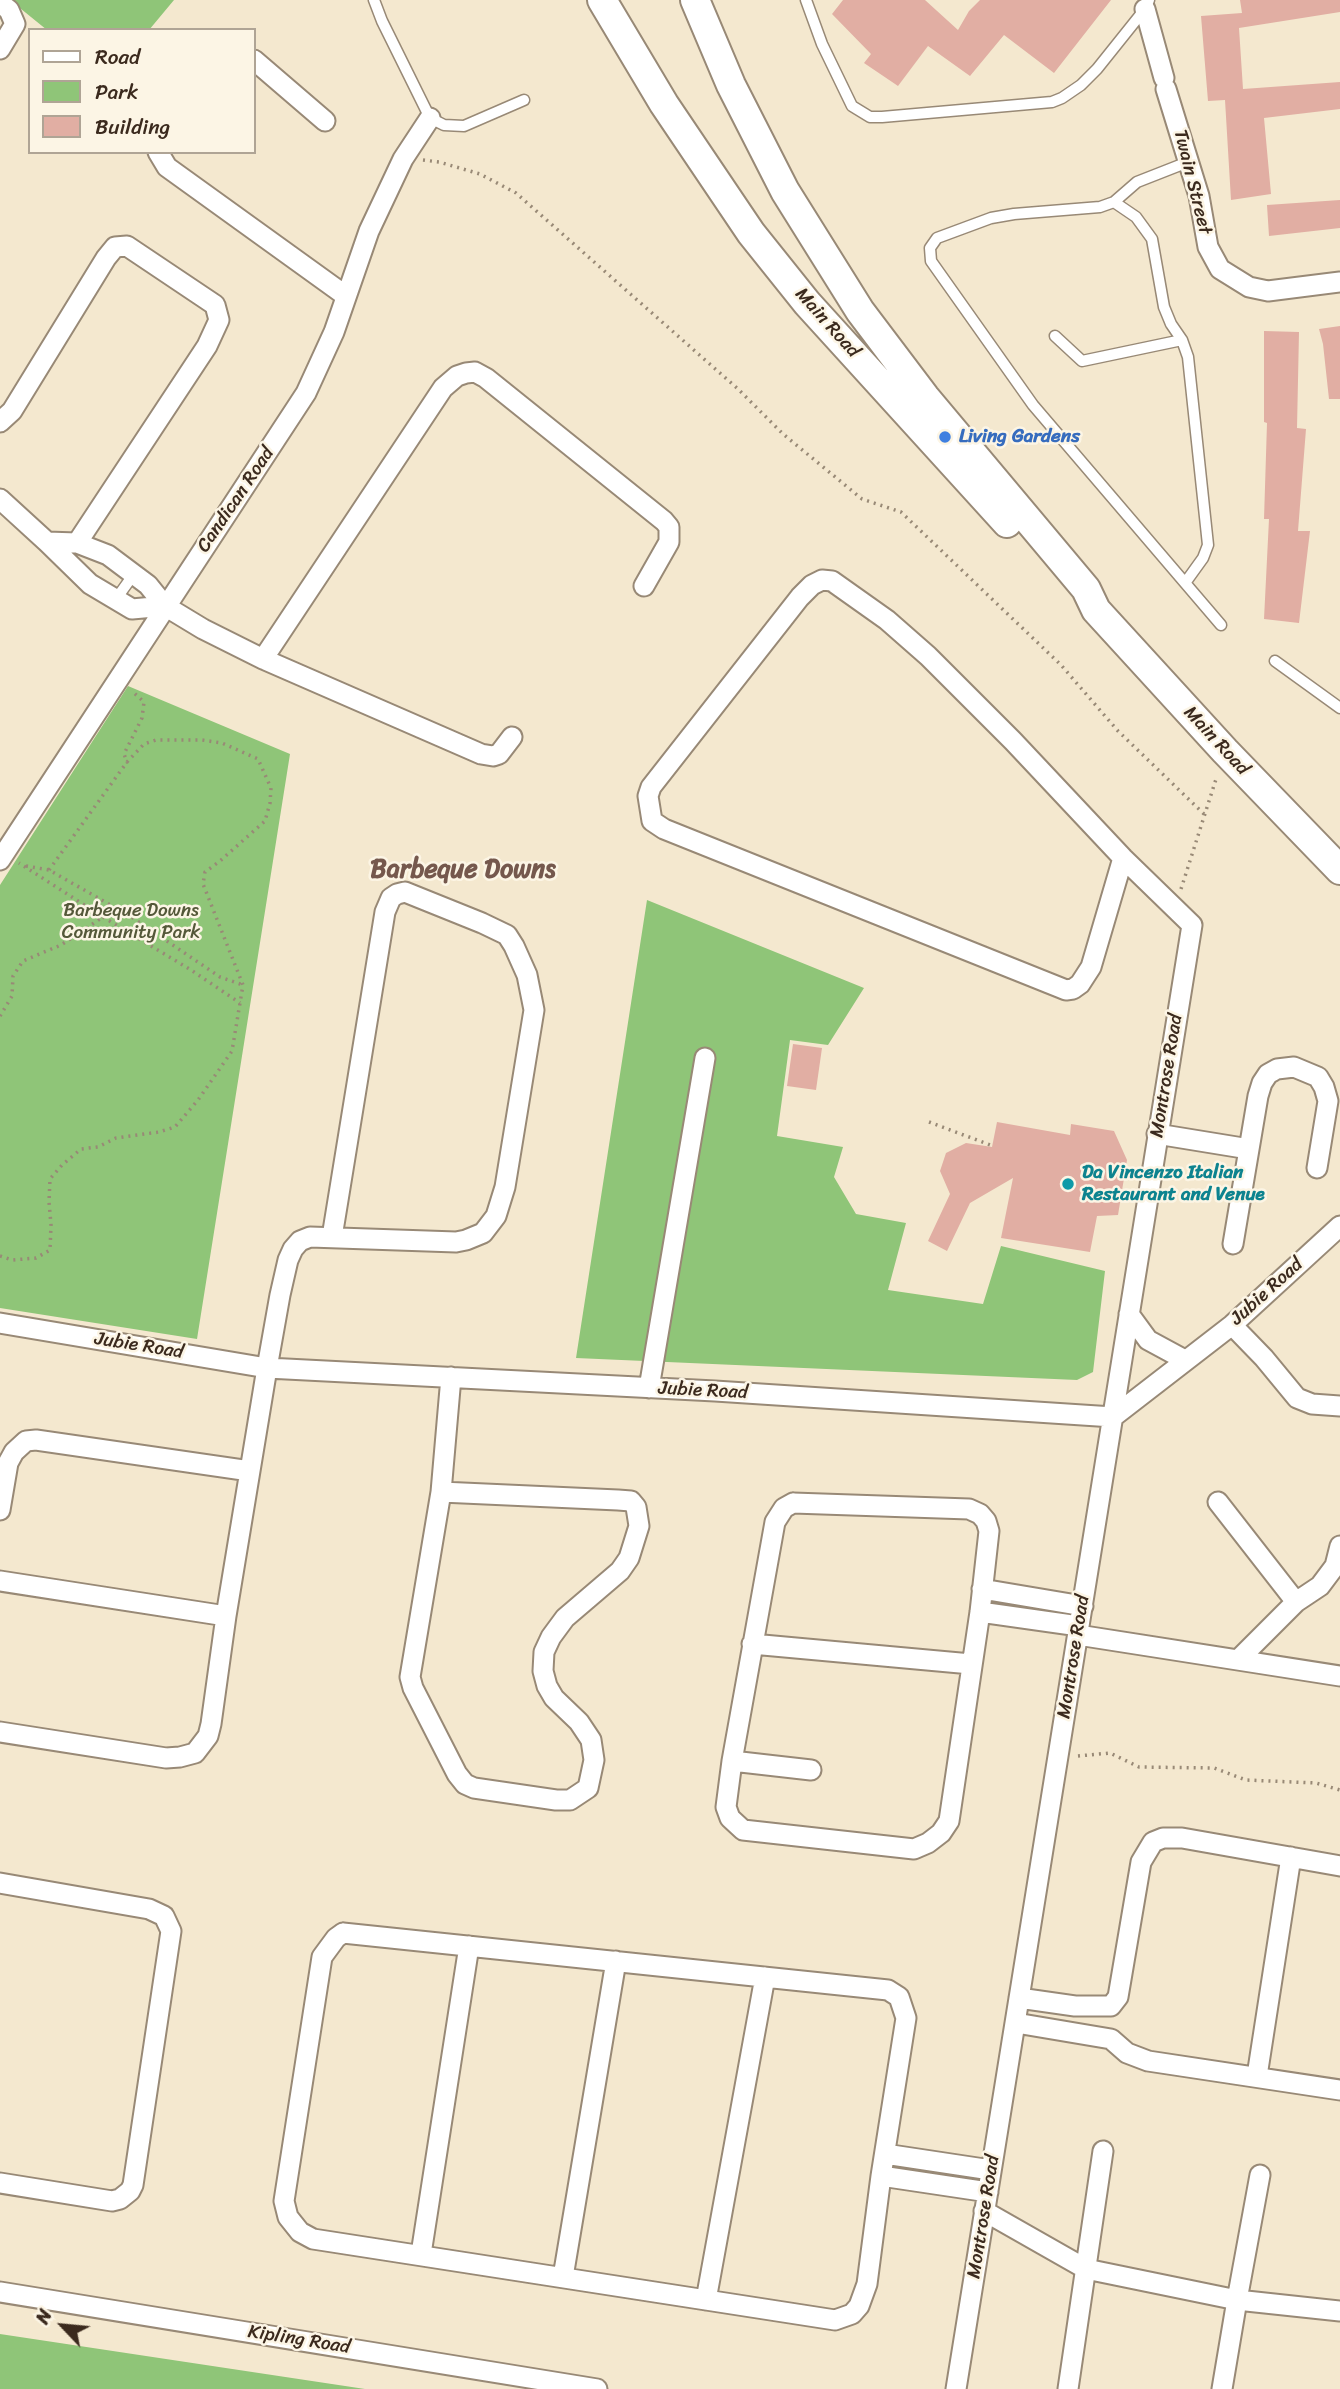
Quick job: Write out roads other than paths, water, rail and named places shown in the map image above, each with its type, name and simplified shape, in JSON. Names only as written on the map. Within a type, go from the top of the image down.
[{"type":"street","name":"Main Road","points":[[602,0],[664,104],[751,233],[807,303],[1076,599],[1096,610]]},
{"type":"street","name":"Main Road","points":[[695,0],[731,85],[785,191],[860,311],[925,397],[1086,589],[1096,610],[1225,751],[1340,870]]},
{"type":"street","points":[[0,3],[9,10],[15,24],[0,49]]},
{"type":"street","name":"Twain Street","points":[[1147,4],[1167,90],[1199,196],[1208,247],[1220,269],[1228,275],[1268,291],[1340,282]]},
{"type":"street","points":[[256,62],[325,121]]},
{"type":"street","name":"Candican Road","points":[[2,857],[306,393],[330,343],[369,231],[403,159],[430,118]]},
{"type":"street","points":[[159,154],[167,167],[346,296]]},
{"type":"street","points":[[0,422],[12,411],[106,258],[116,247],[127,246],[215,305],[219,320],[207,346],[78,543]]},
{"type":"street","points":[[263,659],[443,388],[457,376],[466,373],[475,372],[486,378],[664,520],[669,527],[669,542],[644,586]]},
{"type":"street","points":[[0,499],[90,584],[132,609],[165,606]]},
{"type":"street","points":[[47,542],[78,543],[108,555],[148,584],[165,606],[203,629],[263,659],[481,754],[499,754],[512,737]]},
{"type":"street","points":[[822,580],[832,581],[887,620],[928,656],[1013,741],[1123,858],[1091,967],[1080,984],[1066,990],[664,829],[652,821],[647,802],[651,787],[800,597],[812,585],[822,580]]},
{"type":"street","name":"Montrose Road","points":[[957,2389],[1192,925],[1123,858]]},
{"type":"street","points":[[0,1732],[166,1758],[180,1758],[195,1753],[208,1737],[211,1724],[267,1367],[288,1260],[300,1241],[310,1237],[456,1242],[483,1233],[496,1216],[505,1187],[534,1010],[527,975],[506,935],[405,892],[391,898],[385,912],[332,1237]]},
{"type":"street","points":[[649,1388],[705,1058]]},
{"type":"street","points":[[1233,1244],[1262,1083],[1268,1074],[1277,1069],[1294,1067],[1318,1077],[1324,1087],[1328,1101],[1317,1168]]},
{"type":"street","points":[[1157,1134],[1249,1149]]},
{"type":"street","name":"Jubie Road","points":[[0,1323],[267,1367],[1112,1417],[1232,1325],[1340,1226]]},
{"type":"street","points":[[1129,1314],[1148,1340],[1185,1360]]},
{"type":"street","points":[[1232,1325],[1297,1398],[1312,1404],[1340,1406]]},
{"type":"street","points":[[441,1492],[618,1500],[631,1501],[636,1507],[639,1526],[629,1558],[620,1571],[565,1618],[544,1652],[543,1671],[547,1686],[554,1698],[579,1722],[591,1740],[594,1760],[589,1788],[570,1800],[474,1788],[465,1784],[457,1774],[413,1688],[410,1677],[441,1492],[451,1377]]},
{"type":"street","points":[[0,1510],[8,1463],[14,1452],[26,1441],[36,1440],[250,1471]]},
{"type":"street","points":[[1218,1502],[1296,1602]]},
{"type":"street","points":[[793,1503],[975,1511],[986,1521],[989,1531],[980,1612],[948,1821],[941,1833],[914,1849],[743,1830],[730,1818],[726,1807],[752,1644],[775,1522],[784,1508],[793,1503]]},
{"type":"street","points":[[1239,1659],[1296,1602],[1320,1586],[1330,1575],[1340,1546]]},
{"type":"street","points":[[0,1581],[226,1616]]},
{"type":"street","points":[[982,1589],[1083,1606]]},
{"type":"street","points":[[980,1612],[1340,1676]]},
{"type":"street","points":[[752,1644],[971,1664]]},
{"type":"street","points":[[732,1761],[811,1770]]},
{"type":"street","points":[[1019,1998],[1075,2006],[1111,2006],[1118,1997],[1141,1862],[1153,1842],[1163,1838],[1182,1838],[1340,1866]]},
{"type":"street","points":[[1257,2076],[1291,1857]]},
{"type":"street","points":[[0,1883],[149,1909],[164,1916],[172,1931],[130,2191],[120,2199],[112,2201],[0,2183]]},
{"type":"street","points":[[343,1933],[350,1933],[617,1961],[888,1990],[898,1997],[906,2018],[867,2284],[859,2306],[852,2314],[835,2320],[313,2239],[300,2232],[288,2217],[284,2201],[322,1957],[336,1938],[343,1933]]},
{"type":"street","points":[[421,2254],[469,1946]]},
{"type":"street","points":[[563,2277],[617,1961]]},
{"type":"street","points":[[706,2300],[765,1977]]},
{"type":"street","points":[[1016,2023],[1111,2039],[1127,2053],[1148,2060],[1340,2090]]},
{"type":"street","points":[[1068,2389],[1103,2151]]},
{"type":"street","points":[[885,2154],[991,2170]]},
{"type":"street","points":[[1222,2389],[1260,2175]]},
{"type":"street","points":[[881,2176],[986,2202],[1086,2269],[1237,2300],[1340,2311]]},
{"type":"street","name":"Kipling Road","points":[[0,2292],[597,2389]]},
{"type":"lane","points":[[374,0],[430,118],[444,125],[464,126],[524,100]]},
{"type":"lane","points":[[806,0],[822,44],[852,106],[870,117],[1052,102],[1071,93],[1097,69],[1147,4]]},
{"type":"lane","points":[[1188,162],[1136,182],[1114,202],[1080,209],[990,218],[937,238],[930,248],[931,261],[1033,405],[1221,625]]},
{"type":"lane","points":[[1114,202],[1136,218],[1152,239],[1164,307],[1188,357],[1208,545],[1203,558],[1185,583]]},
{"type":"lane","points":[[1055,336],[1082,361],[1182,340]]},
{"type":"lane","points":[[116,599],[134,574]]},
{"type":"lane","points":[[1275,662],[1340,708]]},
{"type":"place","name":"Living Gardens","points":[[945,437]]},
{"type":"place","name":"Da Vincenzo Italian Restaurant and Venue","points":[[1068,1184]]},
{"type":"district","name":"Barbeque Downs","points":[[463,870]]},
{"type":"park label","name":"Barbeque Downs Community Park","points":[[131,922]]}]
